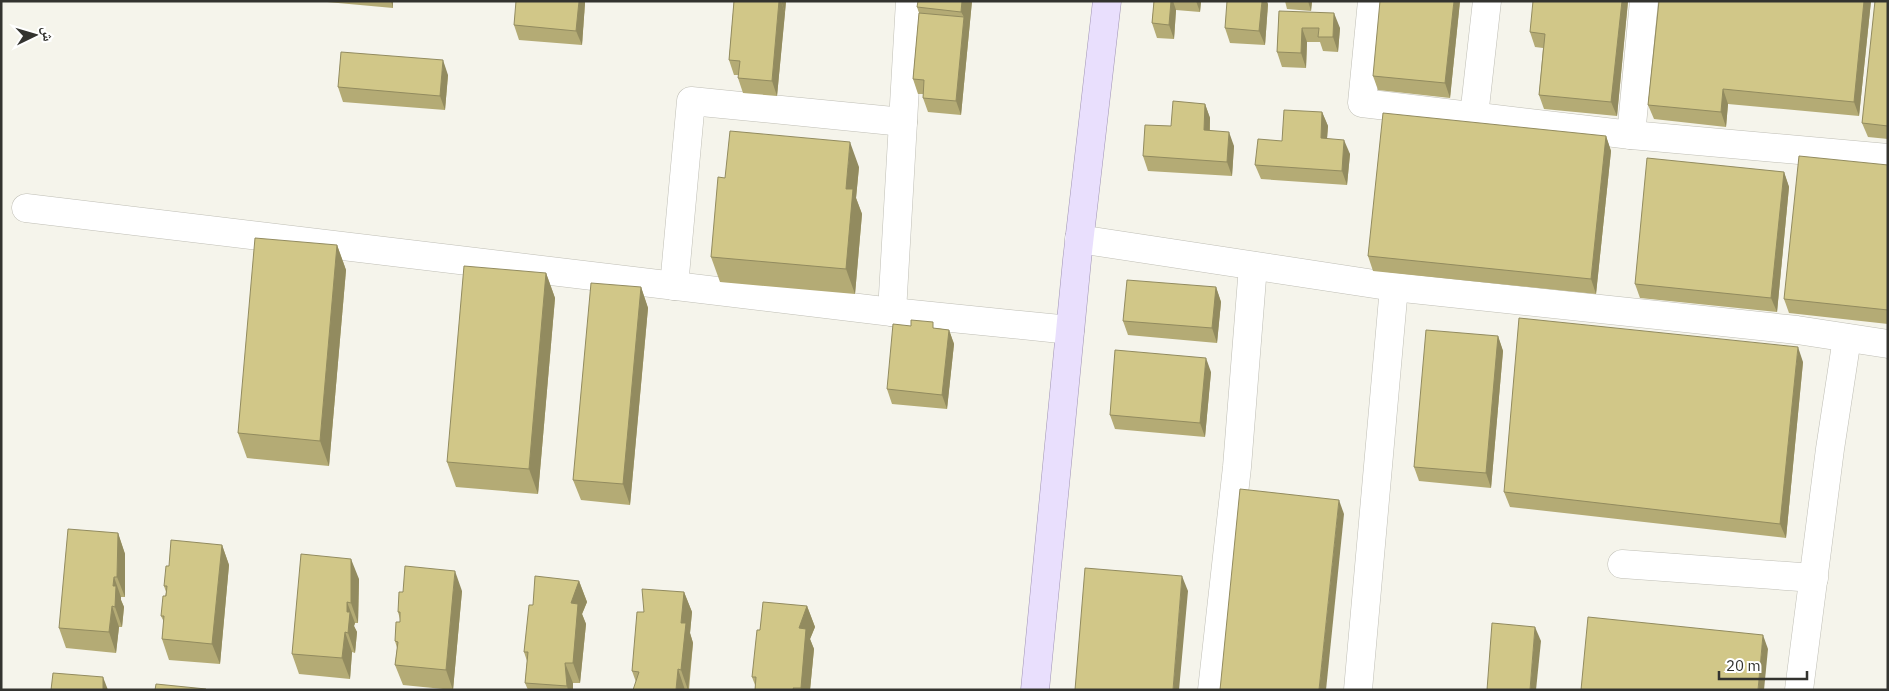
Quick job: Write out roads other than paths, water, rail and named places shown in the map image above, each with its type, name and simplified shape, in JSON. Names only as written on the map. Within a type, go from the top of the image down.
[{"type":"main road","points":[[1035,690],[1079,238],[1107,1]]},
{"type":"street","points":[[892,312],[910,1]]},
{"type":"street","points":[[1372,1],[1362,103],[1631,135],[1888,158]]},
{"type":"street","points":[[1474,116],[1487,1]]},
{"type":"street","points":[[1631,135],[1644,1]]},
{"type":"street","points":[[674,286],[691,101],[903,122]]},
{"type":"street","points":[[26,208],[892,312],[1070,330]]},
{"type":"street","points":[[1079,238],[1394,287],[1797,330],[1888,344]]},
{"type":"street","points":[[1212,690],[1237,467],[1253,266]]},
{"type":"street","points":[[1358,690],[1394,287]]},
{"type":"street","points":[[1799,690],[1847,338]]},
{"type":"street","points":[[1622,564],[1814,578]]}]
